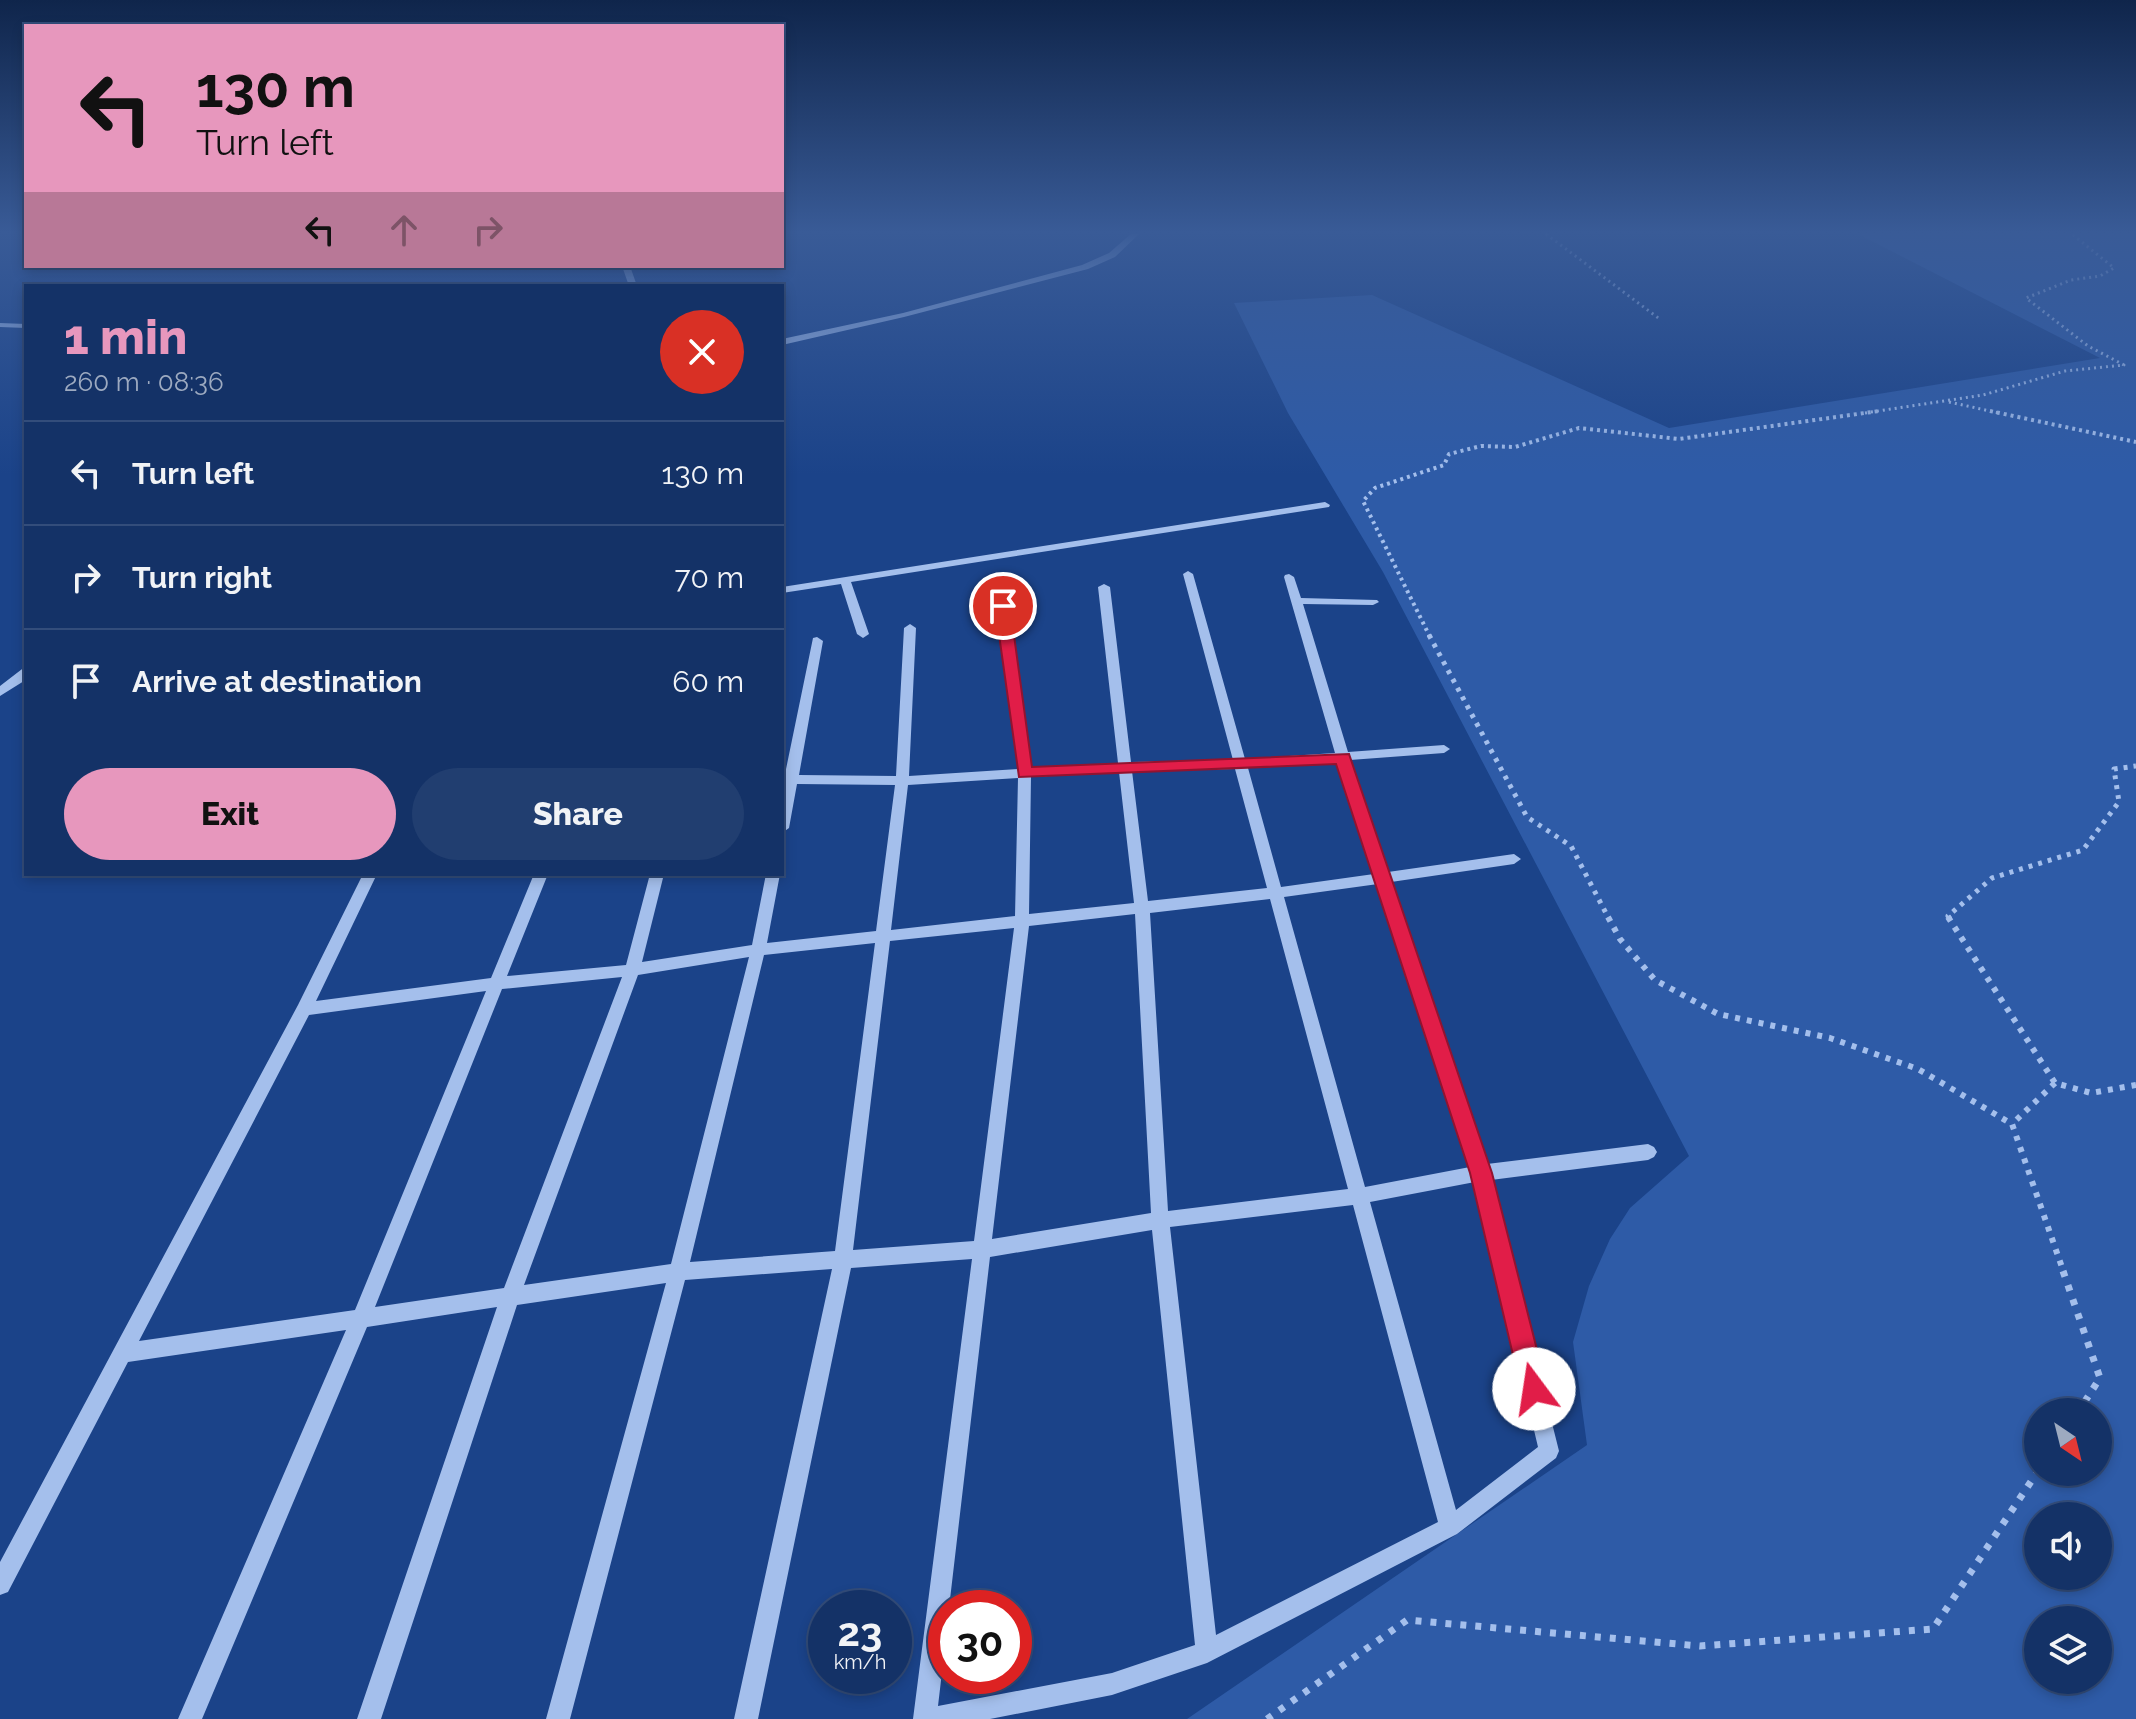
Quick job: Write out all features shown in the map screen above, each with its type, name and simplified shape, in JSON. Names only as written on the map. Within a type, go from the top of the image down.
[{"type":"street","points":[[784,342],[907,314]]},
{"type":"street","points":[[0,325],[24,326]]},
{"type":"street","points":[[784,590],[1325,505]]},
{"type":"street","points":[[1188,574],[1450,1527]]},
{"type":"street","points":[[1003,606],[1025,773],[1022,921],[928,1719],[1112,1684],[1207,1652],[1450,1527],[1549,1451],[1481,1173],[1343,758],[1289,577]]},
{"type":"street","points":[[845,580],[863,634]]},
{"type":"street","points":[[1104,587],[1142,908],[1160,1220],[1207,1652]]},
{"type":"street","points":[[1297,601],[1373,602]]},
{"type":"street","points":[[746,1719],[843,1260],[902,781],[910,628]]},
{"type":"street","points":[[784,808],[787,779],[817,641]]},
{"type":"street","points":[[0,692],[24,673]]},
{"type":"street","points":[[787,779],[902,781],[1343,758],[1444,749]]},
{"type":"street","points":[[304,1009],[632,970],[758,950],[1276,893],[1514,859]]},
{"type":"street","points":[[0,1584],[304,1009],[369,876]]},
{"type":"street","points":[[190,1719],[361,1318],[540,876]]},
{"type":"street","points":[[369,1719],[510,1298],[632,970],[656,876]]},
{"type":"street","points":[[558,1719],[678,1272],[758,950],[773,876]]},
{"type":"street","points":[[121,1353],[678,1272],[983,1249],[1160,1220],[1359,1196],[1481,1173],[1648,1152]]},
{"type":"path","points":[[1653,314],[1661,320]]},
{"type":"path","points":[[2047,314],[2088,346],[2124,365],[2065,371],[1983,395],[1947,401],[1679,439],[1579,428],[1515,447],[1481,446],[1449,454],[1444,465],[1375,488],[1363,501],[1465,706],[1527,817],[1571,846],[1620,939],[1655,980],[1718,1014],[1830,1038],[1918,1069],[2012,1124],[2100,1378],[2087,1398]]},
{"type":"path","points":[[1947,401],[2136,442]]},
{"type":"path","points":[[2136,766],[2114,769],[2119,802],[2083,850],[1992,878],[1948,916],[2055,1083],[2091,1093],[2136,1085]]},
{"type":"path","points":[[2012,1124],[2055,1083]]},
{"type":"path","points":[[1267,1719],[1407,1620],[1700,1646],[1933,1629],[2028,1486]]},
{"type":"shaded area","points":[[1240,314],[1415,314],[1669,428],[2100,358],[2015,314],[2136,314],[2136,1719],[1187,1719],[1587,1445],[1573,1342],[1589,1286],[1610,1239],[1630,1208],[1689,1156],[1383,572],[1288,413]]},
{"type":"route","points":[[1003,606],[1025,773],[1343,758],[1481,1173],[1534,1389]]}]
